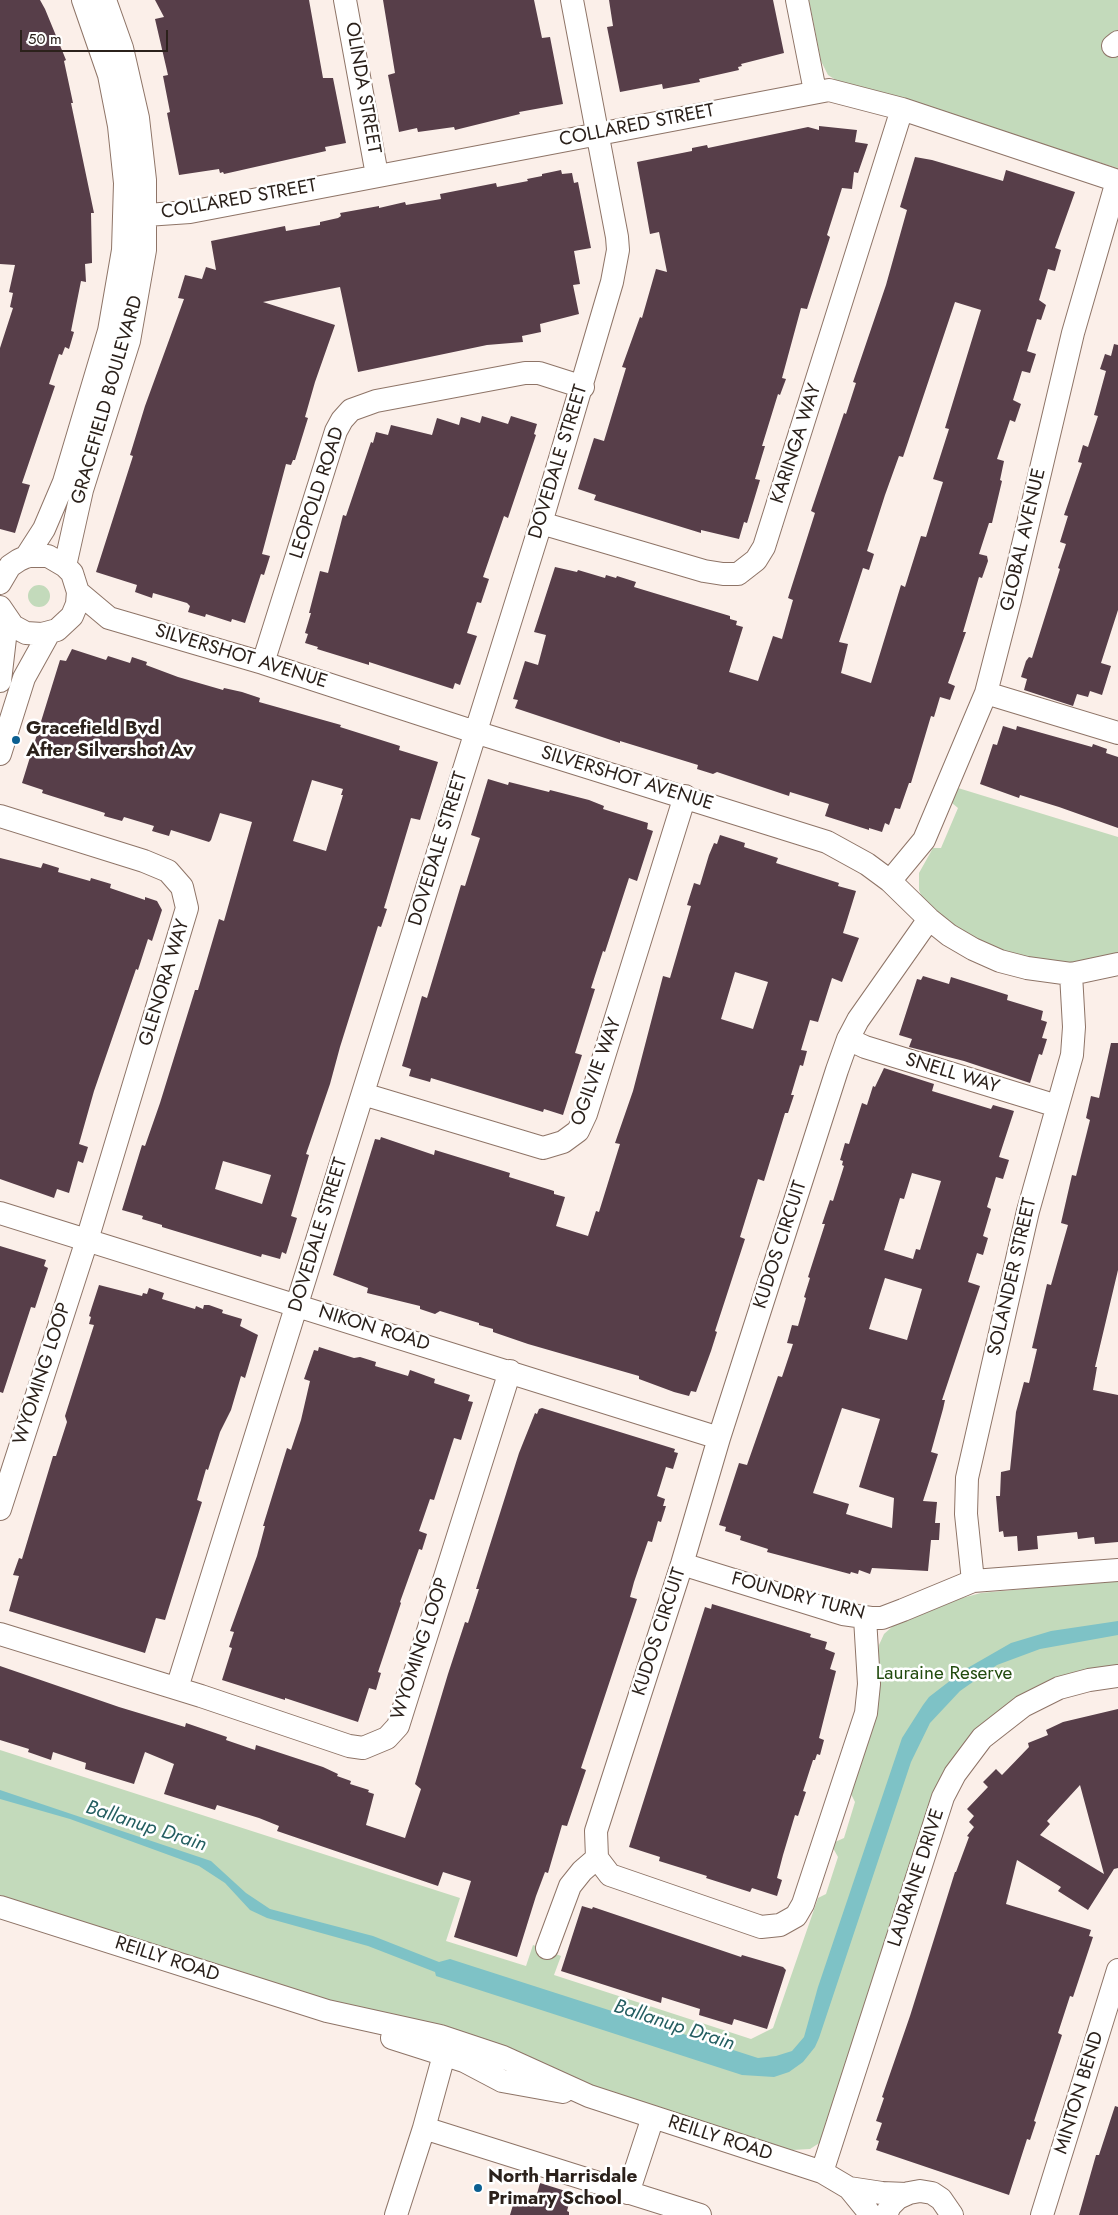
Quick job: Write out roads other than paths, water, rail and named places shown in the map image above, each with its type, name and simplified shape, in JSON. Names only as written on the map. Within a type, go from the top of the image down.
[{"type":"street","name":"GRACEFIELD BOULEVARD","points":[[26,557],[44,529],[64,482],[109,331],[123,250],[125,183],[119,126],[109,75],[83,0]]},
{"type":"street","name":"GRACEFIELD BOULEVARD","points":[[65,566],[82,490],[131,332],[142,269],[146,214],[144,161],[134,92],[122,48],[105,0]]},
{"type":"street","name":"OLINDA STREET","points":[[345,0],[377,175]]},
{"type":"street","name":"DOVEDALE STREET","points":[[177,1688],[298,1305],[474,732],[541,523],[583,387],[612,282],[618,250],[572,0]]},
{"type":"street","points":[[798,0],[815,91]]},
{"type":"street","name":"COLLARED STREET","points":[[146,214],[190,212],[815,91],[841,92],[902,109],[1118,181]]},
{"type":"street","name":"KARINGA WAY","points":[[541,523],[704,571],[738,574],[756,560],[767,538],[902,109]]},
{"type":"street","name":"GLOBAL AVENUE","points":[[890,881],[924,840],[986,693],[1073,333],[1118,181]]},
{"type":"street","name":"LEOPOLD ROAD","points":[[263,662],[336,431],[342,420],[351,410],[376,401],[525,373],[539,373],[583,387]]},
{"type":"street","points":[[0,754],[24,678],[36,654],[74,610],[78,592],[72,574],[65,566],[48,556],[26,557],[10,566],[1,577]]},
{"type":"street","name":"SILVERSHOT AVENUE","points":[[78,592],[109,618],[263,662],[474,732],[685,796],[827,842],[867,864],[890,881],[929,920],[965,945],[1000,960],[1027,968],[1071,974],[1118,964]]},
{"type":"street","points":[[0,681],[6,645],[4,614]]},
{"type":"street","name":"SILVERSHOT AVENUE","points":[[4,614],[26,633],[109,618]]},
{"type":"street","points":[[986,693],[1118,733]]},
{"type":"street","name":"OGILVIE WAY","points":[[363,1094],[543,1148],[563,1142],[578,1131],[595,1087],[685,796]]},
{"type":"street","name":"GLENORA WAY","points":[[0,816],[144,861],[168,871],[179,882],[185,898],[186,913],[87,1240]]},
{"type":"street","name":"KUDOS CIRCUIT","points":[[597,1858],[596,1831],[848,1039],[869,1004],[929,920]]},
{"type":"street","name":"SOLANDER STREET","points":[[973,1581],[966,1514],[966,1478],[1028,1212],[1072,1055],[1074,1026],[1071,974]]},
{"type":"street","name":"SNELL WAY","points":[[848,1039],[865,1047],[1057,1106]]},
{"type":"street","name":"NIKON ROAD","points":[[0,1213],[720,1438]]},
{"type":"street","name":"WYOMING LOOP","points":[[0,1509],[5,1475],[87,1240]]},
{"type":"street","name":"WYOMING LOOP","points":[[0,1634],[177,1688],[349,1746],[363,1748],[387,1738],[398,1726],[510,1371]]},
{"type":"street","name":"FOUNDRY TURN","points":[[682,1564],[843,1614],[865,1618],[882,1618],[973,1581],[1118,1570]]},
{"type":"street","points":[[548,1948],[570,1886],[582,1871],[597,1858],[610,1875],[624,1882],[761,1927],[780,1925],[796,1916],[804,1904],[866,1713],[869,1684],[865,1618]]},
{"type":"street","name":"LAURAINE DRIVE","points":[[822,2172],[943,1797],[955,1774],[982,1738],[1023,1706],[1059,1688],[1089,1680],[1118,1676]]},
{"type":"street","name":"REILLY ROAD","points":[[0,1907],[334,2012],[449,2039],[518,2062],[589,2096],[822,2172],[849,2188],[871,2215]]},
{"type":"street","name":"MINTON BEND","points":[[1042,2215],[1118,1970]]},
{"type":"street","name":"REILLY ROAD","points":[[334,2012],[367,2029],[464,2061],[502,2081],[589,2096]]},
{"type":"street","points":[[396,2215],[424,2128],[444,2055]]},
{"type":"street","points":[[628,2193],[653,2117]]},
{"type":"street","points":[[424,2128],[700,2215]]},
{"type":"street","name":"REILLY ROAD","points":[[849,2188],[882,2193],[907,2194],[920,2191],[932,2193],[953,2212]]},
{"type":"street","points":[[886,2215],[890,2206],[907,2194]]},
{"type":"water","points":[[1118,1621],[1118,1635],[1040,1649],[997,1665],[960,1691],[930,1723],[911,1762],[819,2038],[815,2047],[803,2062],[789,2072],[774,2077],[742,2075],[436,1976],[435,1972],[368,1946],[267,1918],[250,1910],[225,1883],[199,1866],[70,1819],[0,1799],[0,1790],[211,1861],[246,1893],[270,1909],[373,1936],[439,1962],[450,1959],[758,2058],[776,2056],[792,2051],[804,2037],[818,1987],[902,1738],[929,1697],[964,1670],[1011,1643],[1051,1631]]},
{"type":"place","name":"Gracefield Bvd After Silvershot Av","points":[[16,740]]},
{"type":"place","name":"North Harrisdale Primary School","points":[[478,2188]]},
{"type":"park label","name":"Lauraine Reserve","points":[[944,1674]]},
{"type":"water label","name":"Ballanup Drain","points":[[146,1827]]},
{"type":"water label","name":"Ballanup Drain","points":[[674,2026]]}]
